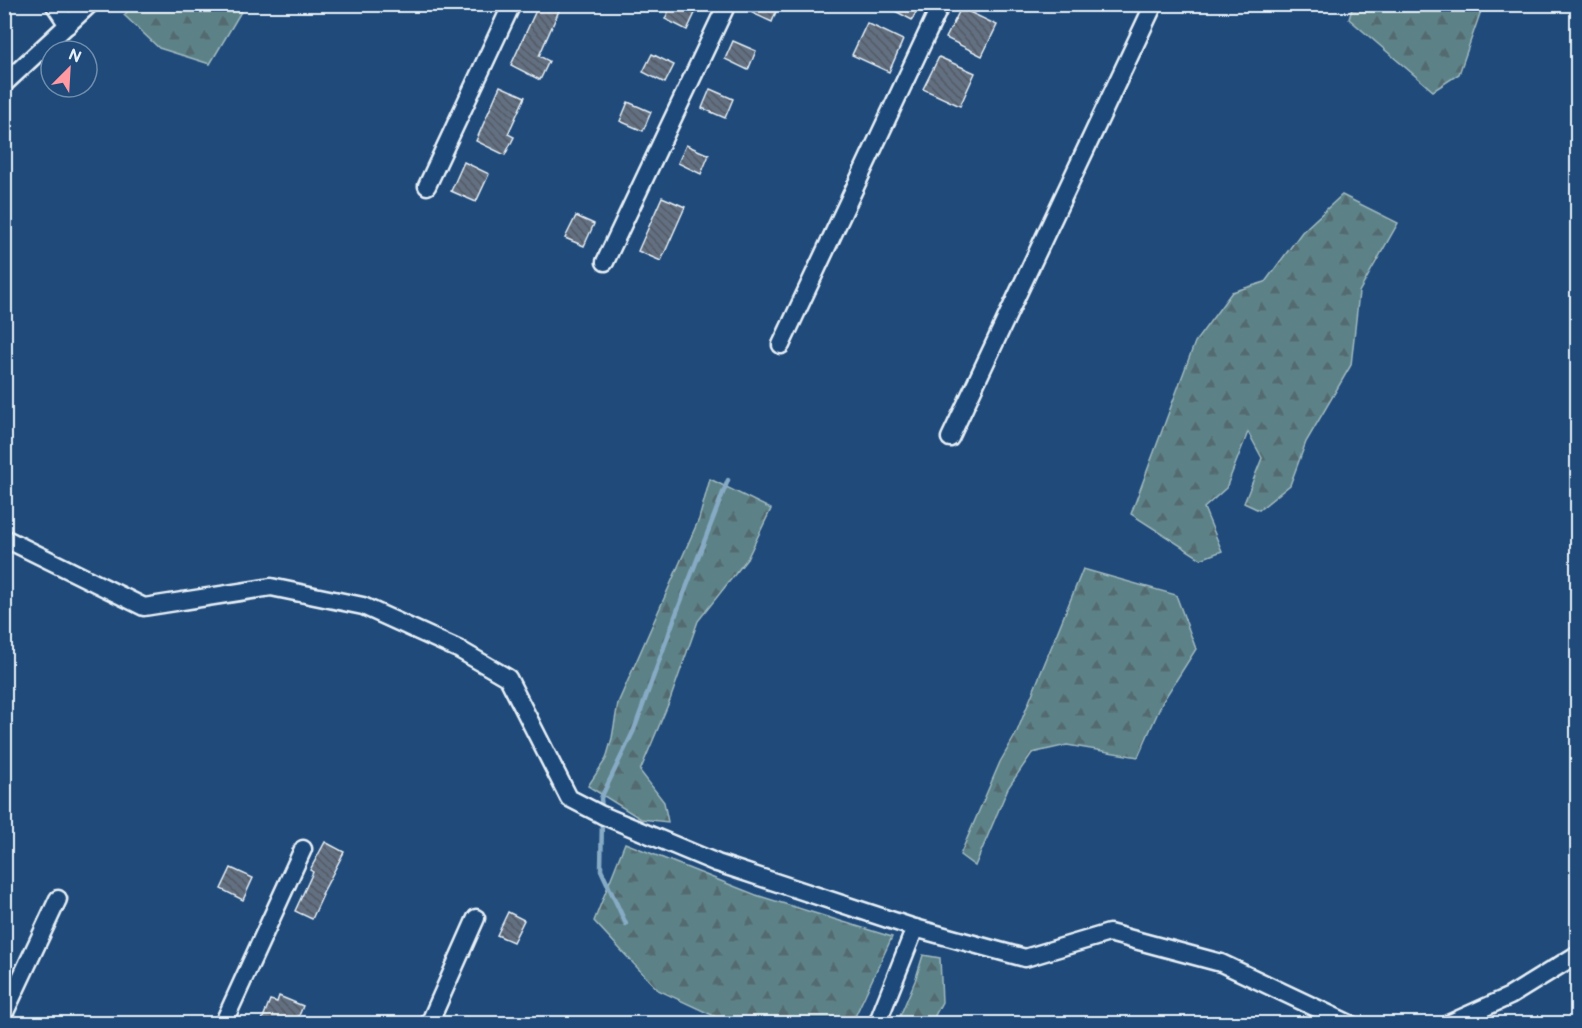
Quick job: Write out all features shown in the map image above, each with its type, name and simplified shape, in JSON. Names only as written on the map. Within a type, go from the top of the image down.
[{"type":"street","points":[[54,4],[68,25]]},
{"type":"street","points":[[4,84],[90,4]]},
{"type":"street","points":[[427,186],[512,4]]},
{"type":"street","points":[[605,262],[727,4]]},
{"type":"street","points":[[781,345],[941,4]]},
{"type":"street","points":[[950,438],[1154,4]]},
{"type":"street","points":[[4,538],[144,607],[271,587],[363,606],[460,650],[508,678],[569,798],[602,815],[717,864],[915,928],[1025,958],[1109,933],[1221,963],[1350,1023]]},
{"type":"street","points":[[224,1023],[303,849]]},
{"type":"street","points":[[4,1014],[58,899]]},
{"type":"street","points":[[429,1023],[476,918]]},
{"type":"street","points":[[877,1023],[915,928]]},
{"type":"street","points":[[1448,1023],[1510,996],[1578,954]]},
{"type":"green space","points":[[1353,4],[1483,5],[1459,74],[1433,91],[1349,19]]},
{"type":"green space","points":[[135,5],[245,5],[210,64],[159,48],[124,15]]},
{"type":"green space","points":[[1342,195],[1398,223],[1359,292],[1351,365],[1306,442],[1290,485],[1259,510],[1244,503],[1262,458],[1248,432],[1226,488],[1204,508],[1222,551],[1201,559],[1131,514],[1195,342],[1232,292],[1265,282],[1302,232]]},
{"type":"green space","points":[[710,479],[771,509],[747,559],[698,621],[670,700],[640,771],[664,802],[668,822],[641,819],[588,786],[606,759],[618,703],[699,519]]},
{"type":"green space","points":[[1083,569],[1176,595],[1196,649],[1163,701],[1138,757],[1067,745],[1032,753],[1008,788],[975,866],[960,855],[1000,762],[1016,734]]},
{"type":"green space","points":[[625,843],[756,895],[892,937],[852,1023],[729,1023],[658,990],[594,921]]},
{"type":"green space","points":[[923,955],[940,958],[942,1002],[931,1023],[897,1023],[915,981]]},
{"type":"building","points":[[539,4],[562,4],[539,56],[549,61],[540,80],[511,65]]},
{"type":"building","points":[[672,4],[681,4],[696,11],[687,30],[665,19]]},
{"type":"building","points":[[737,4],[779,4],[772,22]]},
{"type":"building","points":[[882,4],[906,4],[917,10],[912,20]]},
{"type":"building","points":[[961,8],[997,25],[982,56],[946,38]]},
{"type":"building","points":[[867,23],[903,40],[889,72],[852,55]]},
{"type":"building","points":[[733,41],[756,51],[748,70],[725,59]]},
{"type":"building","points":[[652,54],[674,65],[665,83],[643,72]]},
{"type":"building","points":[[939,57],[975,73],[960,106],[923,89]]},
{"type":"building","points":[[500,86],[525,97],[508,134],[514,137],[505,155],[476,141]]},
{"type":"building","points":[[710,89],[733,99],[725,118],[702,108]]},
{"type":"building","points":[[628,102],[651,112],[643,131],[620,121]]},
{"type":"building","points":[[686,145],[709,155],[701,174],[678,163]]},
{"type":"building","points":[[464,162],[489,174],[476,202],[451,191]]},
{"type":"building","points":[[662,197],[685,207],[661,261],[638,251]]},
{"type":"building","points":[[576,216],[594,224],[584,246],[565,238]]},
{"type":"building","points":[[325,842],[344,852],[312,919],[295,911],[313,872],[310,870]]},
{"type":"building","points":[[231,868],[253,878],[243,900],[221,889]]},
{"type":"building","points":[[508,912],[524,920],[513,942],[497,935]]},
{"type":"building","points":[[279,996],[303,1006],[296,1023],[261,1023],[270,1000],[277,1002]]},
{"type":"waterway","points":[[602,810],[601,798],[634,730],[728,480]]},
{"type":"waterway","points":[[602,818],[601,870],[626,924]]}]
